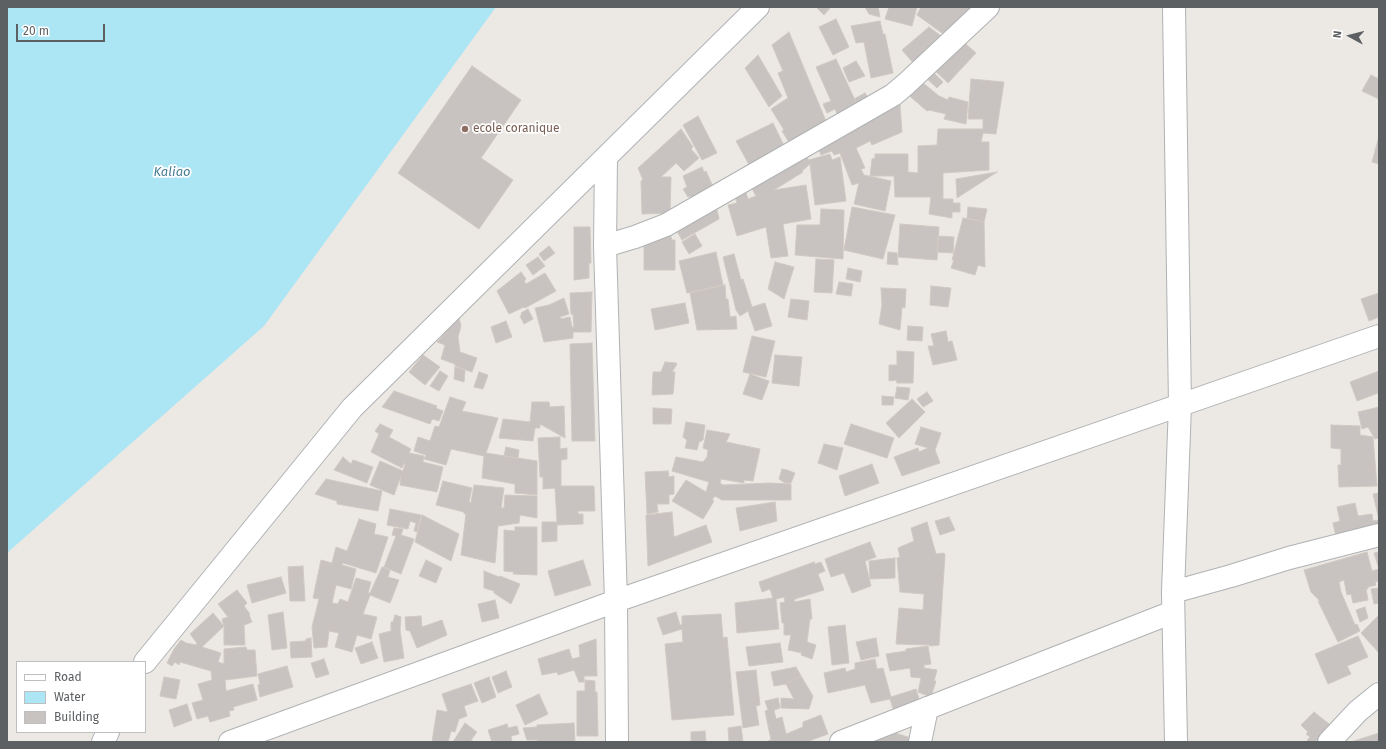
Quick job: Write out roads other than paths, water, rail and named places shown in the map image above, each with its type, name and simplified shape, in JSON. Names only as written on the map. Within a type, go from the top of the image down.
[{"type":"street","points":[[146,661],[352,408],[758,7]]},
{"type":"street","points":[[605,246],[635,237],[666,225],[893,95],[988,7]]},
{"type":"street","points":[[1174,7],[1180,405],[1173,602],[1176,742]]},
{"type":"street","points":[[606,158],[605,246],[616,601],[617,742]]},
{"type":"street","points":[[230,742],[616,601],[1379,336]]},
{"type":"street","points":[[841,742],[927,708],[1231,576],[1289,558],[1379,535]]},
{"type":"street","points":[[1329,742],[1358,711],[1379,694]]},
{"type":"street","points":[[920,742],[927,708]]},
{"type":"street","points":[[103,742],[108,733]]},
{"type":"water","name":"Kaliao","points":[[7,7],[496,7],[264,326],[7,553]]},
{"type":"place","name":"ecole coranique","points":[[465,129]]}]
